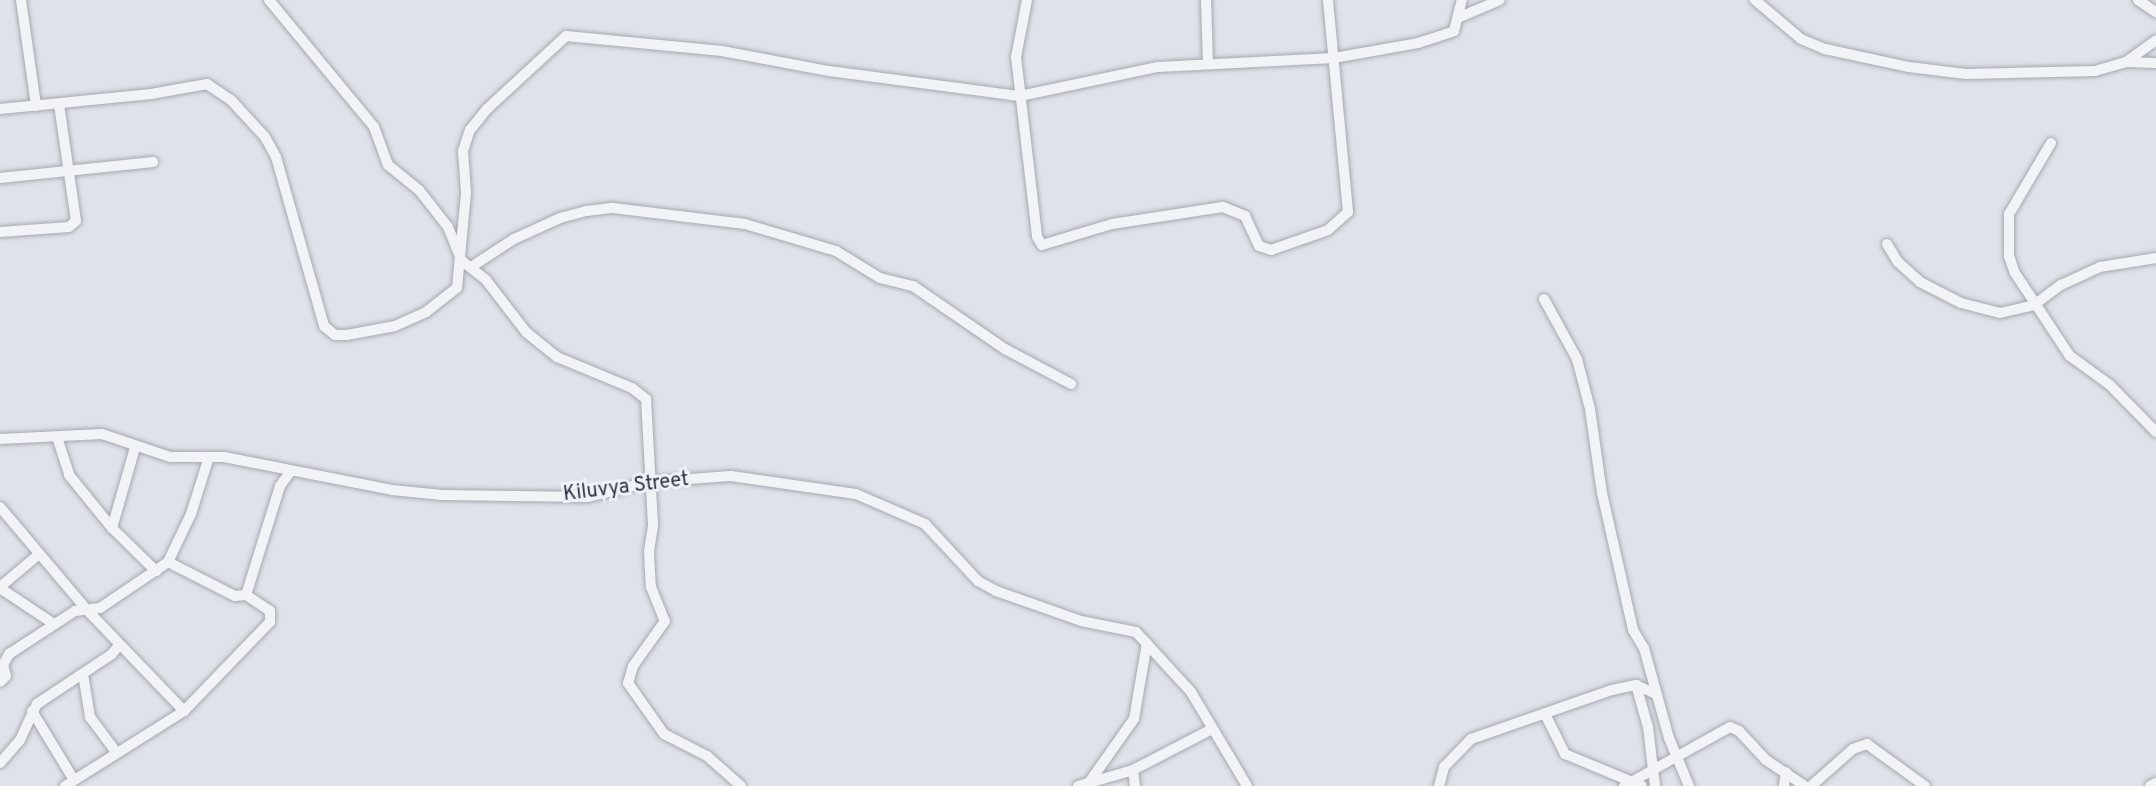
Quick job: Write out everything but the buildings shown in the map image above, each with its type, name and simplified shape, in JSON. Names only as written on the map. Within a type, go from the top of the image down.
[{"type":"street","points":[[21,0],[36,106]]},
{"type":"street","points":[[269,0],[369,120],[388,165],[419,190],[447,227],[466,264],[540,346],[595,375],[632,388],[646,399],[652,507],[651,587],[665,621],[633,666],[628,683],[664,734],[707,756],[741,786]]},
{"type":"street","points":[[1027,0],[1016,57],[1037,237],[1042,245],[1112,224],[1223,207],[1245,216],[1252,238],[1259,246],[1271,250],[1328,230],[1348,212],[1328,0]]},
{"type":"street","points":[[1206,0],[1208,64]]},
{"type":"street","points":[[0,109],[151,94],[201,84],[231,100],[265,137],[276,157],[324,326],[335,335],[395,326],[426,312],[457,288],[466,264],[466,192],[463,151],[470,130],[487,109],[566,36],[722,51],[829,71],[1020,96],[1158,67],[1208,64],[1263,65],[1334,58],[1443,38],[1454,31],[1460,17],[1462,0]]},
{"type":"street","points":[[1460,17],[1500,0]]},
{"type":"street","points":[[1755,0],[1801,39],[1825,49],[1909,68],[1989,76],[2076,73],[2126,62],[2156,63]]},
{"type":"street","points":[[2138,0],[2156,12]]},
{"type":"street","points":[[2126,62],[2156,40]]},
{"type":"street","points":[[0,232],[69,227],[76,221],[59,104]]},
{"type":"street","points":[[2050,144],[2009,214],[2009,256],[2034,305],[2070,356],[2110,385],[2156,432]]},
{"type":"street","points":[[0,178],[153,162]]},
{"type":"street","points":[[466,264],[560,218],[587,211],[613,208],[745,224],[836,251],[880,278],[913,286],[1005,349],[1071,384]]},
{"type":"street","points":[[1887,244],[1913,277],[1960,303],[2000,313],[2034,305],[2082,273],[2156,258]]},
{"type":"street","points":[[1544,299],[1572,346],[1585,387],[1602,493],[1631,626],[1644,648],[1676,756],[1689,786]]},
{"type":"street","name":"Kiluvya Street","points":[[0,439],[102,434],[135,448],[170,457],[209,457],[392,490],[490,497],[588,496],[649,482],[731,477],[856,494],[925,524],[978,581],[996,591],[1081,621],[1136,632],[1191,692],[1246,786]]},
{"type":"street","points":[[57,437],[69,475],[112,528],[156,571]]},
{"type":"street","points":[[112,528],[135,448]]},
{"type":"street","points":[[0,682],[6,676],[2,664],[9,654],[75,611],[100,608],[168,562],[191,514],[209,457]]},
{"type":"street","points":[[246,595],[280,486],[291,471]]},
{"type":"street","points":[[636,484],[652,507]]},
{"type":"street","points":[[0,507],[38,555],[88,611],[184,711]]},
{"type":"street","points":[[38,555],[0,587],[54,624]]},
{"type":"street","points":[[32,711],[69,783],[184,711],[270,622],[270,611],[246,595],[235,596],[168,562]]},
{"type":"street","points":[[1083,785],[1134,719],[1147,643]]},
{"type":"street","points":[[0,763],[20,740],[32,711],[112,654],[119,645]]},
{"type":"street","points":[[83,674],[90,717],[116,752]]},
{"type":"street","points":[[1438,786],[1444,767],[1472,739],[1545,714],[1575,700],[1636,685],[1656,694]]},
{"type":"street","points":[[1636,685],[1648,727],[1651,772],[1655,786]]},
{"type":"street","points":[[1545,714],[1565,754],[1628,784],[1642,786]]},
{"type":"street","points":[[1628,784],[1724,729],[1734,727],[1766,760],[1805,786]]},
{"type":"street","points":[[1083,785],[1133,770],[1212,729]]},
{"type":"street","points":[[1811,786],[1853,749],[1867,744],[1925,786]]},
{"type":"street","points":[[1133,770],[1135,786]]},
{"type":"street","points":[[1784,786],[1786,772]]},
{"type":"street","points":[[2150,786],[2156,783]]}]
